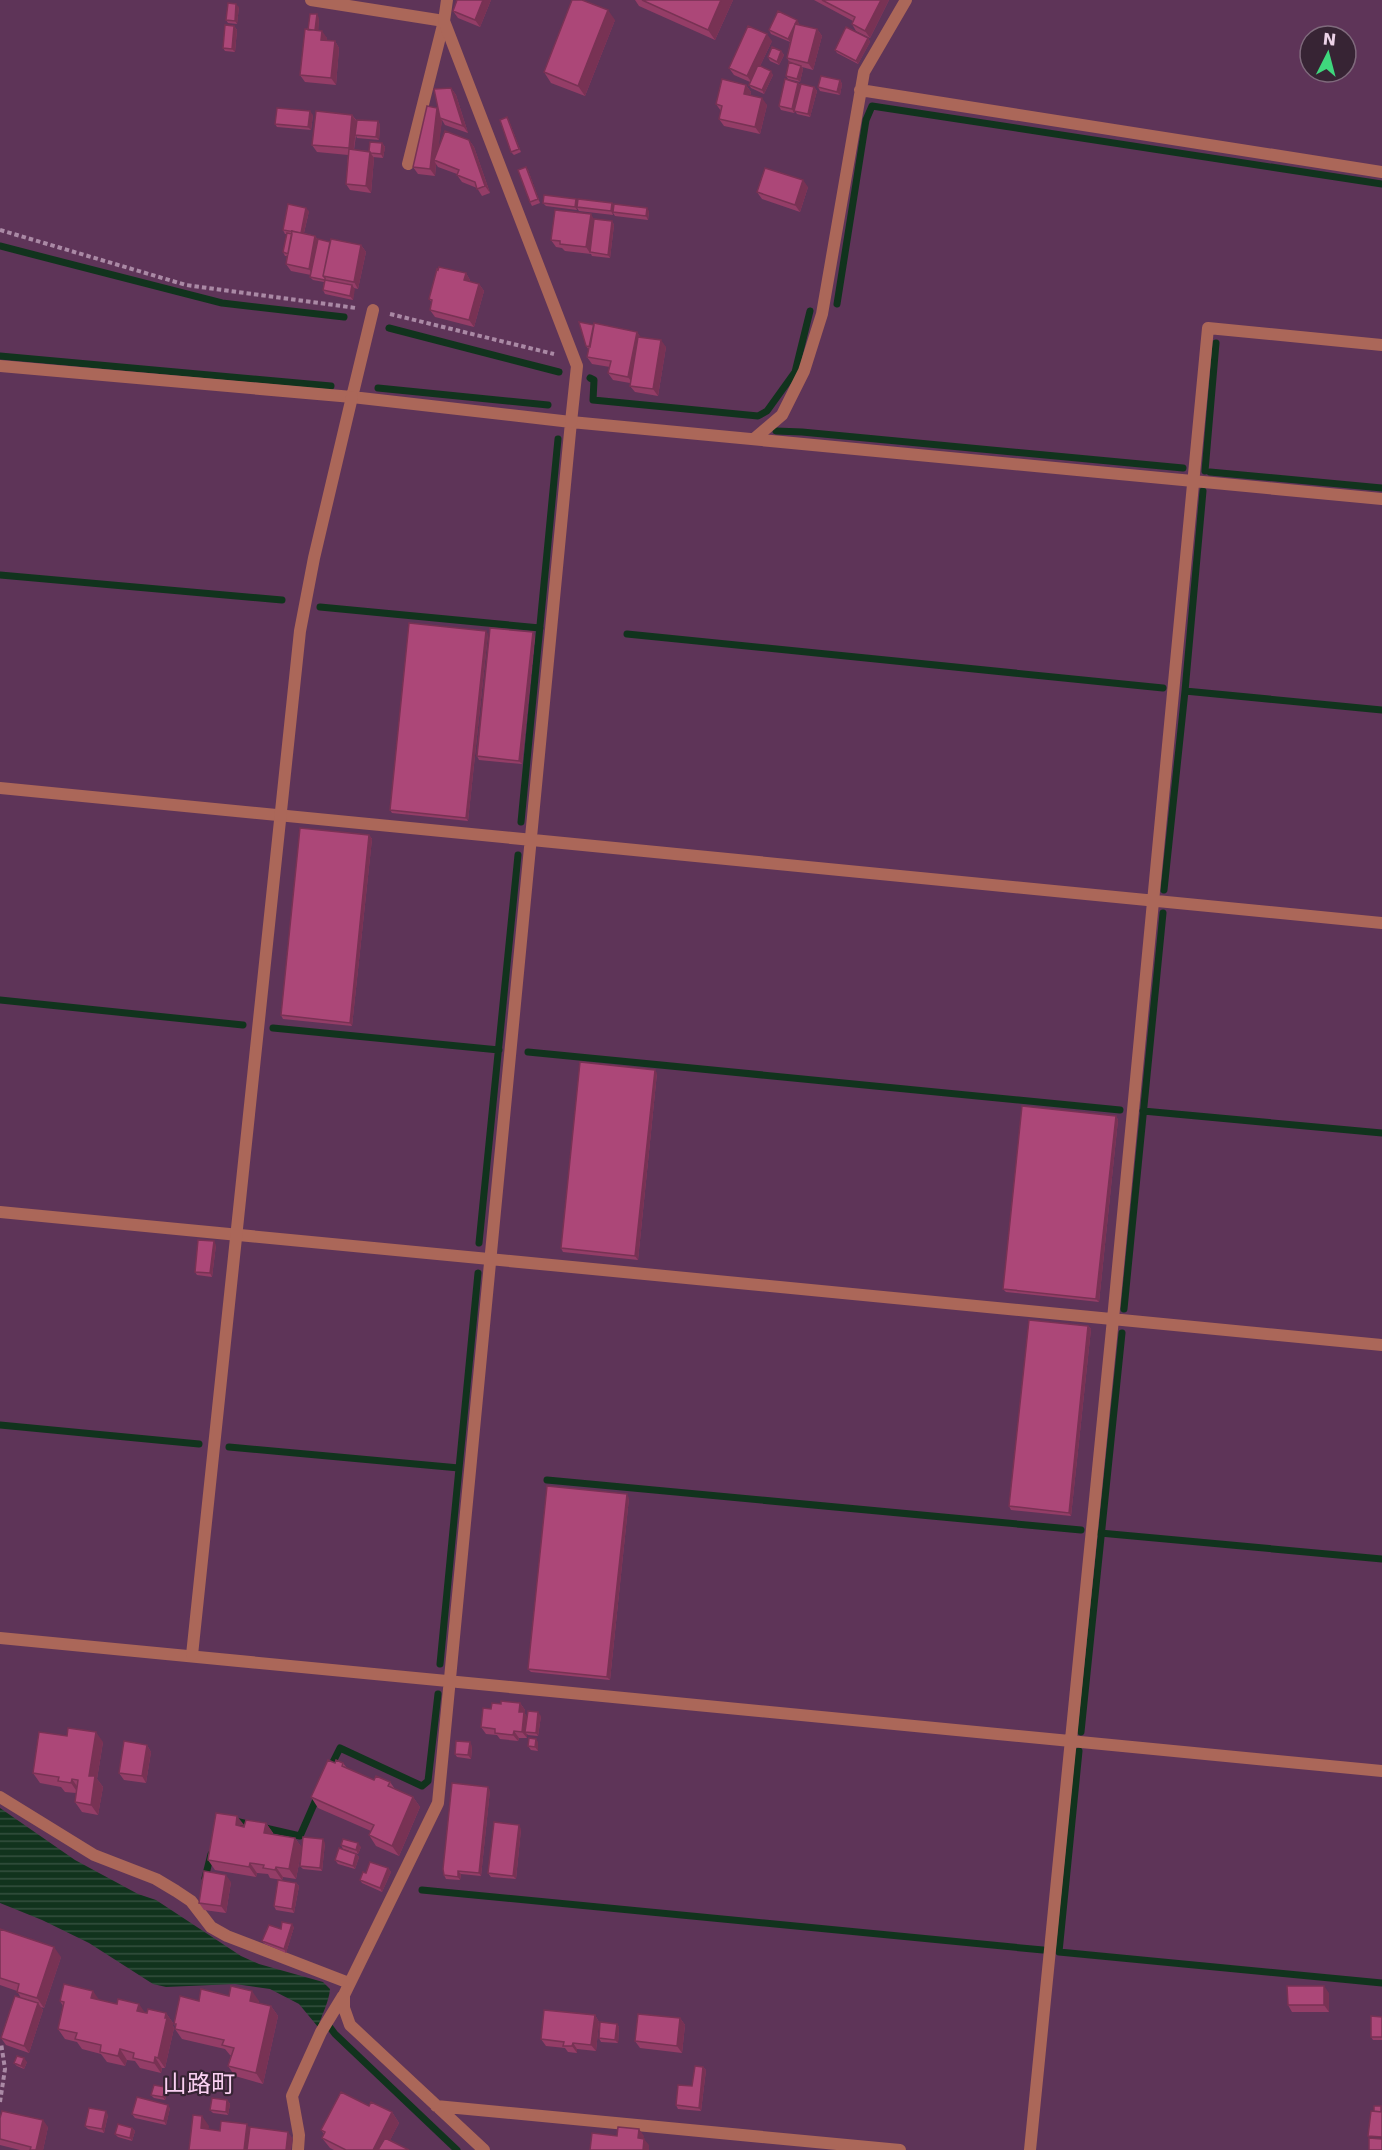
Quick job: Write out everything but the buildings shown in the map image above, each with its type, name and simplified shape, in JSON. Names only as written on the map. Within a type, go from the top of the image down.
[{"type":"street","points":[[311,0],[444,21]]},
{"type":"street","points":[[408,164],[444,21],[447,0]]},
{"type":"street","points":[[755,438],[782,415],[804,371],[819,323],[864,72],[906,0]]},
{"type":"street","points":[[298,2150],[299,2135],[292,2096],[321,2032],[346,1989],[438,1803],[578,366],[444,21]]},
{"type":"street","points":[[861,90],[1382,172]]},
{"type":"street","points":[[192,1655],[300,631],[314,558],[373,310]]},
{"type":"street","points":[[1030,2150],[1113,1319],[1208,328],[1382,345]]},
{"type":"street","points":[[0,366],[352,397],[571,422],[1382,499]]},
{"type":"street","points":[[0,788],[1382,923]]},
{"type":"street","points":[[0,1212],[1382,1345]]},
{"type":"street","points":[[0,1638],[1382,1771]]},
{"type":"street","points":[[0,1797],[94,1855],[156,1879],[176,1891],[191,1901],[212,1927],[227,1936],[346,1989]]},
{"type":"street","points":[[346,1989],[344,2008],[350,2025],[484,2150]]},
{"type":"street","points":[[436,2106],[900,2150]]},
{"type":"path","points":[[0,230],[186,285],[373,310],[575,359]]},
{"type":"path","points":[[0,2102],[5,2069],[1,2043]]},
{"type":"shaded area","points":[[0,1808],[75,1860],[138,1894],[156,1900],[241,1956],[259,1964],[323,1982],[330,1989],[318,2027],[299,2004],[270,1989],[235,1984],[166,1987],[153,1984],[89,1943],[0,1903]]},
{"type":"waterway","points":[[837,304],[866,120],[872,106],[1382,184]]},
{"type":"waterway","points":[[0,246],[222,303],[344,317]]},
{"type":"waterway","points":[[590,378],[594,380],[593,400],[758,416],[767,411],[795,372],[810,311]]},
{"type":"waterway","points":[[389,328],[559,372]]},
{"type":"waterway","points":[[1205,471],[1216,343]]},
{"type":"waterway","points":[[0,356],[331,386]]},
{"type":"waterway","points":[[378,388],[548,405]]},
{"type":"waterway","points":[[776,431],[1183,468]]},
{"type":"waterway","points":[[521,822],[558,439]]},
{"type":"waterway","points":[[1210,472],[1382,488]]},
{"type":"waterway","points":[[1164,890],[1203,491]]},
{"type":"waterway","points":[[0,575],[282,600]]},
{"type":"waterway","points":[[320,607],[540,628]]},
{"type":"waterway","points":[[627,634],[1163,688]]},
{"type":"waterway","points":[[1185,691],[1382,710]]},
{"type":"waterway","points":[[479,1243],[518,855]]},
{"type":"waterway","points":[[1124,1309],[1163,913]]},
{"type":"waterway","points":[[0,1000],[243,1025]]},
{"type":"waterway","points":[[273,1028],[499,1050]]},
{"type":"waterway","points":[[528,1052],[1120,1110]]},
{"type":"waterway","points":[[1143,1111],[1382,1133]]},
{"type":"waterway","points":[[440,1664],[478,1273]]},
{"type":"waterway","points":[[1081,1732],[1122,1333]]},
{"type":"waterway","points":[[0,1425],[199,1444]]},
{"type":"waterway","points":[[229,1447],[459,1468]]},
{"type":"waterway","points":[[547,1480],[1081,1530]]},
{"type":"waterway","points":[[1100,1533],[1382,1559]]},
{"type":"waterway","points":[[330,1768],[340,1748],[422,1786],[428,1781],[438,1694]]},
{"type":"waterway","points":[[1079,1751],[1059,1952],[1382,1983]]},
{"type":"waterway","points":[[235,1821],[300,1836],[318,1795]]},
{"type":"waterway","points":[[205,1878],[211,1854]]},
{"type":"waterway","points":[[422,1890],[1043,1950]]},
{"type":"waterway","points":[[326,2022],[335,2034],[457,2150]]},
{"type":"district","name":"山路町","points":[[199,2084]]}]
